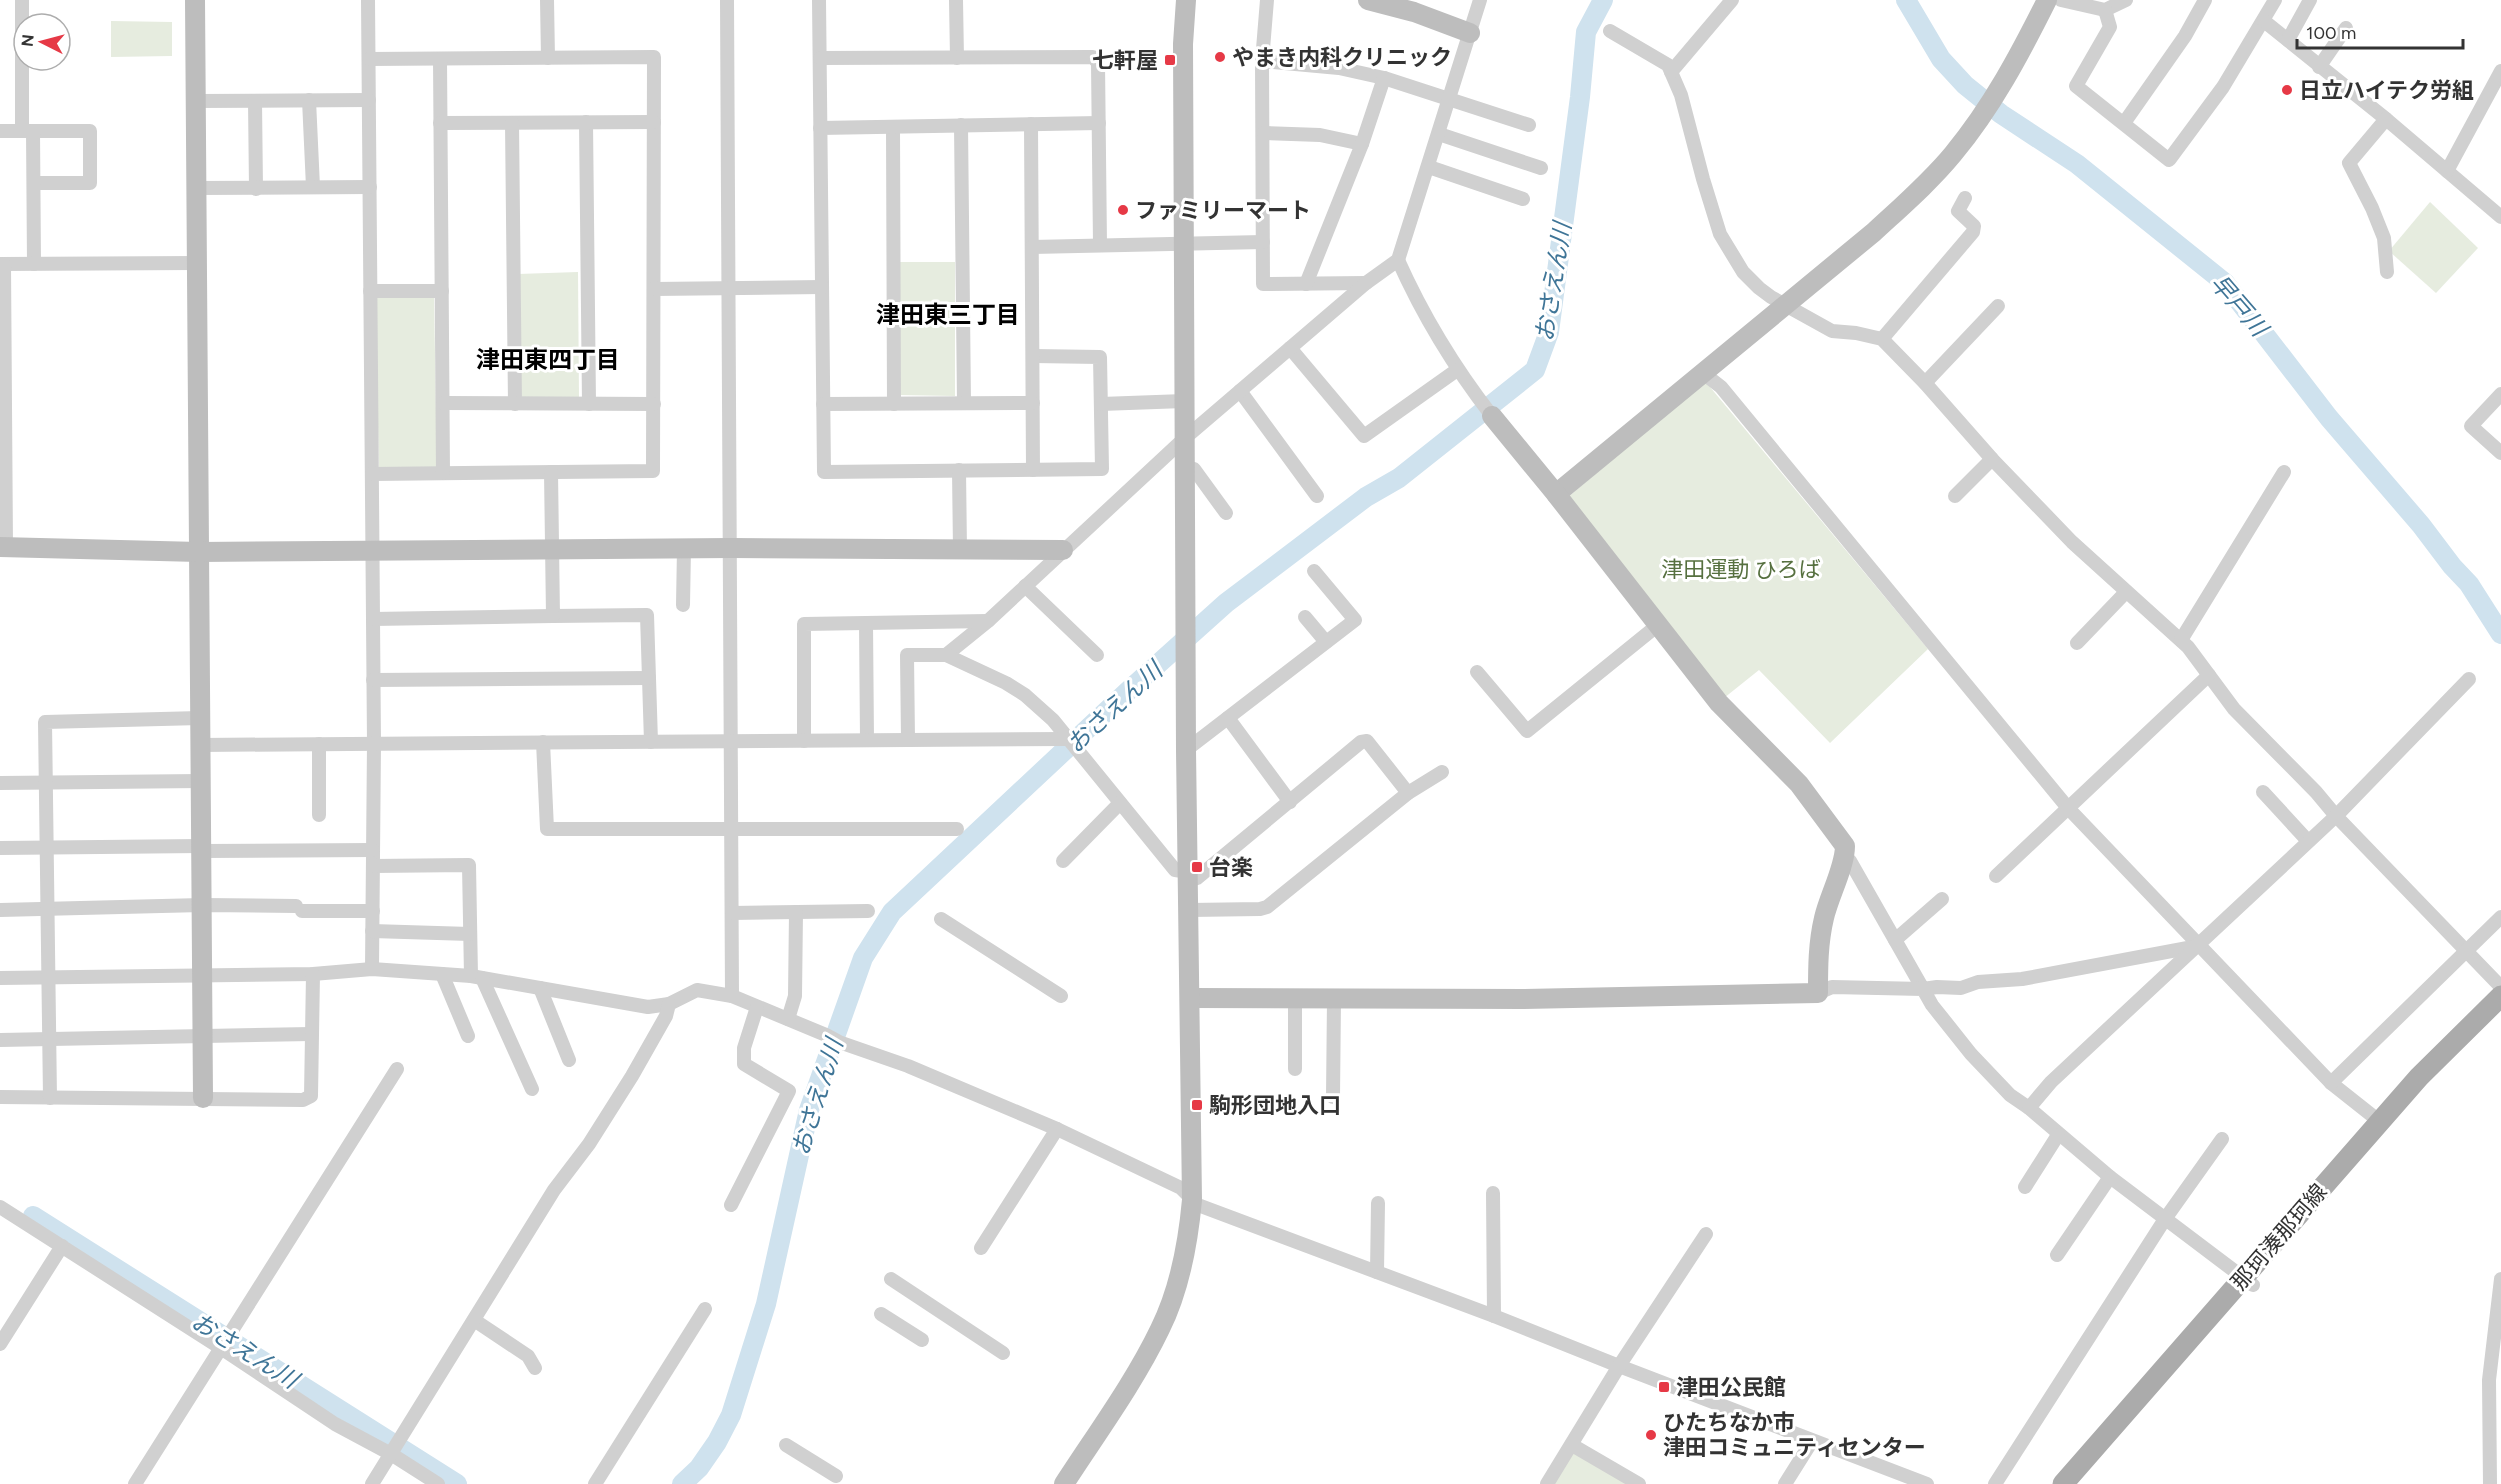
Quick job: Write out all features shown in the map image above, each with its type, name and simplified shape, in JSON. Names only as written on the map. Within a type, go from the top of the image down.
[{"type":"main road","name":"那珂湊那珂線","points":[[2083,1484],[2379,1121],[2419,1077],[2501,996]]},
{"type":"main road","name":"那珂湊那珂線","points":[[2063,1484],[2434,1079],[2501,1014]]},
{"type":"street","points":[[22,0],[28,131],[34,183],[34,264]]},
{"type":"street","points":[[195,0],[203,1098]]},
{"type":"street","points":[[368,0],[374,743],[372,969]]},
{"type":"street","points":[[548,0],[548,58]]},
{"type":"street","points":[[727,0],[732,996]]},
{"type":"street","points":[[819,0],[824,472],[1102,469],[1100,357],[1033,356]]},
{"type":"street","points":[[956,0],[957,58]]},
{"type":"street","points":[[1064,1484],[1136,1372],[1161,1328],[1173,1298],[1184,1258],[1192,1200],[1184,401],[1186,0]]},
{"type":"street","points":[[1267,0],[1262,61],[1263,284],[1366,283]]},
{"type":"street","points":[[1368,0],[1414,12],[1470,33]]},
{"type":"street","points":[[946,655],[988,621],[1185,438],[1366,283],[1398,260],[1451,98],[1480,0]]},
{"type":"street","points":[[1671,72],[1732,0]]},
{"type":"street","points":[[1556,494],[1874,232],[1914,195],[1953,155],[1974,127],[2011,71],[2047,0]]},
{"type":"street","points":[[2061,0],[2105,10],[2126,0]]},
{"type":"street","points":[[2124,123],[2185,36],[2205,0]]},
{"type":"street","points":[[2105,10],[2110,27],[2076,86],[2169,160],[2223,87],[2275,0]]},
{"type":"street","points":[[2288,40],[2310,0]]},
{"type":"street","points":[[2264,21],[2386,119],[2501,217]]},
{"type":"street","points":[[2319,67],[2346,28]]},
{"type":"street","points":[[1610,31],[1668,65],[1681,94],[1720,234],[1743,272],[1759,288],[1785,306],[1832,331],[1856,333],[1882,339],[2072,542],[2181,640],[2234,710],[2316,792],[2336,816],[2501,987]]},
{"type":"street","points":[[369,59],[654,57],[653,471],[372,474]]},
{"type":"street","points":[[820,58],[1093,57],[1098,63],[1100,245]]},
{"type":"street","points":[[440,59],[443,473]]},
{"type":"street","points":[[1262,61],[1339,68],[1384,78],[1529,125]]},
{"type":"street","points":[[2446,171],[2501,70]]},
{"type":"street","points":[[1306,284],[1362,144],[1384,78]]},
{"type":"street","points":[[309,100],[313,187]]},
{"type":"street","points":[[195,101],[369,100]]},
{"type":"street","points":[[255,101],[255,189]]},
{"type":"street","points":[[2386,119],[2349,164],[2372,208],[2384,238],[2387,272]]},
{"type":"street","points":[[586,122],[589,404]]},
{"type":"street","points":[[441,123],[654,122]]},
{"type":"street","points":[[512,123],[515,404]]},
{"type":"street","points":[[820,128],[1099,123]]},
{"type":"street","points":[[1031,124],[1033,470]]},
{"type":"street","points":[[961,125],[964,403]]},
{"type":"street","points":[[893,127],[894,404]]},
{"type":"street","points":[[0,131],[90,130],[90,183],[34,183]]},
{"type":"street","points":[[1264,132],[1320,135],[1362,144]]},
{"type":"street","points":[[1439,134],[1541,168]]},
{"type":"street","points":[[1429,167],[1523,199]]},
{"type":"street","points":[[196,188],[370,187]]},
{"type":"street","points":[[1882,339],[1973,232],[1974,226],[1958,211],[1965,198]]},
{"type":"street","points":[[1032,247],[1263,242]]},
{"type":"street","points":[[1398,260],[1410,287],[1457,370],[1479,400],[1556,494],[1719,703],[1758,740],[1813,800],[1845,846],[1845,856],[1832,888],[1824,920],[1818,954],[1818,993]]},
{"type":"street","points":[[197,263],[2,264],[3,547],[199,552],[684,548],[1064,550]]},
{"type":"street","points":[[654,289],[822,287]]},
{"type":"street","points":[[370,291],[442,291]]},
{"type":"street","points":[[1925,383],[1998,306]]},
{"type":"street","points":[[1290,348],[1364,436],[1457,370]]},
{"type":"street","points":[[1703,373],[1721,387],[2068,808],[2196,946],[2331,1083],[2379,1121]]},
{"type":"street","points":[[1240,391],[1317,496]]},
{"type":"street","points":[[2501,394],[2471,426],[2501,453]]},
{"type":"street","points":[[1101,404],[1184,401]]},
{"type":"street","points":[[824,404],[1033,403]]},
{"type":"street","points":[[442,404],[654,404]]},
{"type":"street","points":[[1956,496],[1992,459]]},
{"type":"street","points":[[1186,468],[1194,469],[1227,513]]},
{"type":"street","points":[[959,470],[960,550]]},
{"type":"street","points":[[551,472],[553,616]]},
{"type":"street","points":[[2181,640],[2284,472]]},
{"type":"street","points":[[683,605],[684,548]]},
{"type":"street","points":[[1186,750],[1354,620],[1314,571]]},
{"type":"street","points":[[1025,586],[1097,655]]},
{"type":"street","points":[[2077,643],[2126,592]]},
{"type":"street","points":[[373,619],[647,615],[651,742]]},
{"type":"street","points":[[1305,617],[1326,642]]},
{"type":"street","points":[[804,741],[804,624],[988,621]]},
{"type":"street","points":[[866,623],[867,740]]},
{"type":"street","points":[[1477,672],[1527,731],[1658,625]]},
{"type":"street","points":[[908,740],[907,655],[946,655],[1006,683],[1025,695],[1053,720],[1175,870],[1197,878],[1360,742],[1367,741],[1408,793]]},
{"type":"street","points":[[1996,876],[2209,675]]},
{"type":"street","points":[[373,680],[649,678]]},
{"type":"street","points":[[2029,1108],[2051,1082],[2336,816],[2469,679]]},
{"type":"street","points":[[50,1098],[45,722],[200,718]]},
{"type":"street","points":[[1228,718],[1290,802]]},
{"type":"street","points":[[200,745],[1067,739]]},
{"type":"street","points":[[543,742],[547,829],[957,829]]},
{"type":"street","points":[[319,744],[319,815]]},
{"type":"street","points":[[1190,910],[1267,907],[1408,793],[1442,772]]},
{"type":"street","points":[[0,783],[201,781]]},
{"type":"street","points":[[2263,792],[2308,841]]},
{"type":"street","points":[[1063,861],[1120,804]]},
{"type":"street","points":[[0,848],[373,850]]},
{"type":"street","points":[[1845,856],[1932,1005],[1971,1054],[2010,1095],[2029,1108],[2110,1178],[2249,1281]]},
{"type":"street","points":[[373,866],[469,865],[470,934],[477,977],[532,1089]]},
{"type":"street","points":[[1894,940],[1942,899]]},
{"type":"street","points":[[0,910],[202,905],[373,911]]},
{"type":"street","points":[[732,913],[868,911]]},
{"type":"street","points":[[788,1019],[795,996],[796,912]]},
{"type":"street","points":[[2331,1083],[2501,917]]},
{"type":"street","points":[[941,919],[1061,996]]},
{"type":"street","points":[[372,931],[470,934]]},
{"type":"street","points":[[1191,998],[1524,999],[1818,993],[1832,987],[1961,988],[1978,982],[2022,979],[2196,946]]},
{"type":"street","points":[[0,978],[313,974],[372,969],[477,977],[648,1007],[669,1004],[697,990],[732,996],[839,1042],[908,1066],[1057,1129],[1181,1188],[1192,1200],[1927,1484]]},
{"type":"street","points":[[0,1097],[303,1100],[311,1096],[313,974]]},
{"type":"street","points":[[442,974],[468,1036]]},
{"type":"street","points":[[540,988],[569,1060]]},
{"type":"street","points":[[1333,1097],[1334,999]]},
{"type":"street","points":[[1295,1000],[1295,1070]]},
{"type":"street","points":[[372,1484],[554,1190],[589,1144],[626,1086],[666,1016],[669,1004]]},
{"type":"street","points":[[731,1204],[789,1091],[744,1064],[744,1048],[757,1006]]},
{"type":"street","points":[[0,1040],[311,1034]]},
{"type":"street","points":[[135,1484],[396,1069]]},
{"type":"street","points":[[981,1248],[1057,1129]]},
{"type":"street","points":[[2025,1186],[2058,1135]]},
{"type":"street","points":[[1995,1484],[2165,1219],[2222,1139]]},
{"type":"street","points":[[2057,1255],[2110,1178]]},
{"type":"street","points":[[1493,1193],[1494,1316]]},
{"type":"street","points":[[1377,1272],[1378,1203]]},
{"type":"street","points":[[0,1207],[222,1348],[335,1424],[391,1454],[438,1484]]},
{"type":"street","points":[[1547,1484],[1619,1366],[1706,1234]]},
{"type":"street","points":[[0,1344],[62,1246]]},
{"type":"street","points":[[2490,1484],[2489,1380],[2501,1279]]},
{"type":"street","points":[[891,1280],[1003,1353]]},
{"type":"street","points":[[595,1484],[705,1309]]},
{"type":"street","points":[[881,1314],[922,1340]]},
{"type":"street","points":[[474,1320],[528,1356],[535,1368]]},
{"type":"street","points":[[1785,1484],[1812,1441]]},
{"type":"street","points":[[786,1445],[836,1476]]},
{"type":"street","points":[[1572,1445],[1639,1484]]},
{"type":"green space","points":[[111,21],[172,22],[172,56],[111,57]]},
{"type":"green space","points":[[2430,202],[2478,248],[2436,293],[2389,251]]},
{"type":"green space","points":[[898,262],[955,262],[955,396],[898,395]]},
{"type":"green space","points":[[578,272],[579,400],[519,401],[518,274]]},
{"type":"green space","points":[[375,296],[434,296],[437,471],[379,469]]},
{"type":"green space","name":"津田運動 ひろば","points":[[1705,381],[1928,649],[1830,743],[1759,670],[1724,698],[1567,498]]},
{"type":"green space","points":[[1570,1450],[1631,1484],[1550,1484]]},
{"type":"waterway","name":"おさえん川","points":[[682,1484],[699,1468],[717,1442],[731,1415],[766,1304],[809,1110],[863,958],[892,912],[1128,691],[1226,603],[1366,497],[1399,478],[1535,370],[1549,332],[1580,97],[1586,32],[1603,0]]},
{"type":"waterway","name":"早戸川","points":[[1906,0],[1941,59],[1965,85],[2001,114],[2077,164],[2225,283],[2329,418],[2469,584],[2501,634]]},
{"type":"waterway","name":"おさえん川","points":[[33,1216],[457,1484]]},
{"type":"place","name":"やまき内科クリニック","points":[[1220,57]]},
{"type":"place","name":"七軒屋","points":[[1170,60]]},
{"type":"place","name":"日立ハイテク労組","points":[[2287,90]]},
{"type":"place","name":"ファミリーマート","points":[[1123,210]]},
{"type":"place","name":"台楽","points":[[1197,867]]},
{"type":"place","name":"駒形団地入口","points":[[1197,1105]]},
{"type":"place","name":"津田公民館","points":[[1664,1387]]},
{"type":"place","name":"ひたちなか市 津田コミュニティセンター","points":[[1651,1435]]},
{"type":"district","name":"津田東三丁目","points":[[948,314]]},
{"type":"district","name":"津田東四丁目","points":[[548,359]]}]
